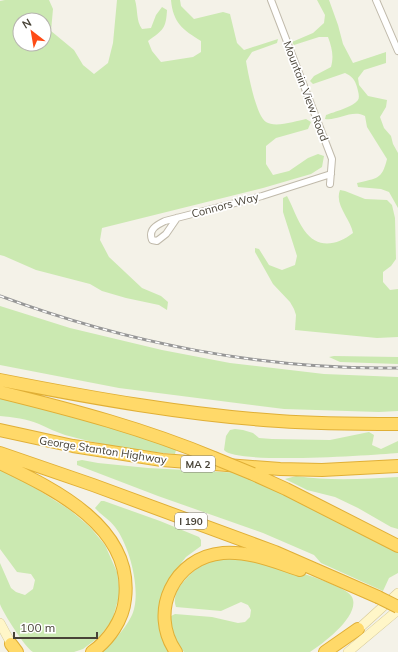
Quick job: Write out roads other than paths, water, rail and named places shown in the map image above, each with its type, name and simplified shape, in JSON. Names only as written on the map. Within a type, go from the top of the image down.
[{"type":"highway","points":[[0,380],[48,390],[142,405],[234,417],[281,422],[326,424],[398,424]]},
{"type":"highway","points":[[0,392],[118,423],[214,458],[286,489],[398,546]]},
{"type":"highway","name":"George Stanton Highway","points":[[0,430],[74,446],[162,460],[201,464],[322,470],[398,466]]},
{"type":"highway","name":"I 190","points":[[0,454],[93,485],[253,543],[344,581],[398,607]]},
{"type":"highway","points":[[0,463],[55,491],[74,504],[88,515],[103,531],[119,556],[125,574],[125,603],[121,617],[113,630],[104,642],[92,652]]},
{"type":"highway","points":[[176,652],[169,638],[164,622],[165,606],[169,591],[177,578],[183,572],[197,560],[209,556],[229,553],[257,556],[373,594]]},
{"type":"highway","points":[[325,652],[358,629]]},
{"type":"main road","points":[[332,652],[398,593]]},
{"type":"main road","points":[[348,652],[398,610]]},
{"type":"main road","points":[[0,623],[15,649]]},
{"type":"street","name":"Mountain View Road","points":[[271,0],[332,159],[330,184]]},
{"type":"street","points":[[376,0],[398,51]]},
{"type":"street","name":"Connors Way","points":[[177,218],[273,192],[331,174]]},
{"type":"railway","points":[[0,296],[48,313],[96,327],[146,340],[196,350],[297,364],[398,368]]}]
